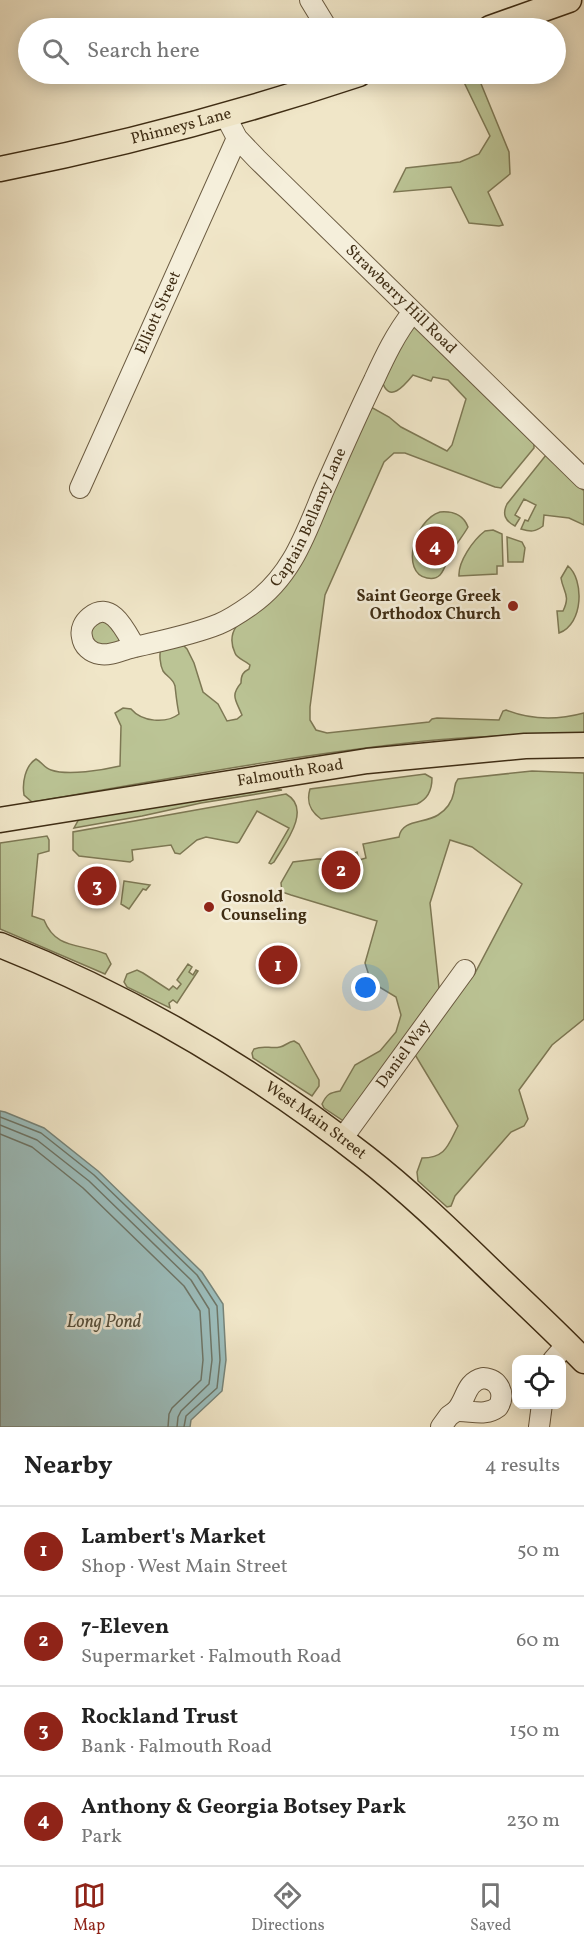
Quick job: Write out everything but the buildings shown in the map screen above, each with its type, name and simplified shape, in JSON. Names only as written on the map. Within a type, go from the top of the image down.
[{"type":"main road","points":[[518,18],[567,0]]},
{"type":"main road","name":"Phinneys Lane","points":[[0,169],[135,139],[225,115],[323,84]]},
{"type":"main road","name":"Falmouth Road","points":[[0,820],[367,761],[525,746],[584,744]]},
{"type":"main road","name":"West Main Street","points":[[0,945],[106,992],[181,1032],[232,1062],[342,1139],[424,1207],[560,1352],[584,1361]]},
{"type":"street","points":[[310,0],[321,18]]},
{"type":"street","name":"Strawberry Hill Road","points":[[225,115],[237,138],[412,313],[584,479]]},
{"type":"street","name":"Elliott Street","points":[[80,488],[237,138]]},
{"type":"street","name":"Captain Bellamy Lane","points":[[135,647],[220,624],[264,596],[284,574],[299,551],[348,434],[391,345],[412,313]]},
{"type":"street","name":"Daniel Way","points":[[342,1139],[465,970]]},
{"type":"street","points":[[539,1427],[541,1409]]},
{"type":"street","points":[[441,1427],[456,1411]]},
{"type":"green space","points":[[465,84],[481,84],[509,152],[510,174],[488,192],[503,225],[469,223],[451,187],[394,192],[406,168],[460,162],[479,154],[490,136]]},
{"type":"green space","points":[[410,327],[416,327],[534,442],[534,448],[501,488],[405,453],[394,453],[384,462],[325,595],[310,720],[316,730],[327,733],[429,722],[437,718],[499,720],[503,711],[506,710],[525,716],[545,718],[584,713],[584,733],[425,741],[326,753],[32,802],[24,795],[23,785],[27,770],[36,759],[49,769],[58,772],[95,771],[120,766],[121,726],[115,713],[123,708],[131,709],[141,717],[154,720],[168,719],[179,714],[174,683],[161,666],[161,648],[183,645],[194,663],[203,692],[218,704],[227,721],[237,719],[242,715],[235,695],[243,674],[250,665],[237,657],[232,644],[232,636],[239,623],[265,602],[371,407],[401,427],[447,451],[452,445],[466,399],[448,380],[433,377],[431,381],[413,375],[401,388],[393,392],[385,388],[382,381]]},
{"type":"green space","points":[[546,455],[553,457],[584,491],[584,525],[569,518],[544,515],[543,526],[540,528],[533,531],[521,529],[536,505],[524,499],[515,515],[520,518],[515,526],[507,519],[505,511],[507,504]]},
{"type":"green space","points":[[440,512],[457,514],[468,527],[450,554],[442,573],[436,578],[427,578],[419,574],[414,567],[412,557],[414,546],[423,525]]},
{"type":"green space","points":[[493,530],[502,534],[503,566],[497,566],[497,574],[459,576],[461,564],[471,546],[485,531]]},
{"type":"green space","points":[[507,537],[522,542],[525,548],[523,562],[508,562]]},
{"type":"green space","points":[[568,566],[577,581],[579,601],[573,621],[559,633],[557,611],[563,611],[566,601],[561,578]]},
{"type":"green space","points":[[105,619],[121,640],[99,647],[91,639],[92,624]]},
{"type":"green space","points":[[532,771],[584,773],[584,1019],[552,1045],[519,1090],[528,1119],[524,1126],[511,1132],[455,1196],[451,1206],[447,1207],[418,1181],[417,1172],[422,1158],[436,1156],[445,1149],[458,1126],[414,1053],[475,973],[522,884],[472,847],[450,840],[430,903],[440,997],[345,1122],[324,1108],[322,1104],[325,1098],[333,1092],[340,1091],[355,1065],[380,1051],[396,1032],[401,1015],[396,997],[371,982],[365,963],[377,921],[282,892],[281,883],[293,862],[317,859],[321,859],[326,886],[360,880],[355,853],[357,852],[359,860],[366,858],[363,844],[399,837],[404,827],[438,815],[450,802],[458,779]]},
{"type":"green space","points":[[425,774],[432,778],[429,794],[417,804],[321,819],[314,813],[309,802],[310,789]]},
{"type":"green space","points":[[269,788],[282,790],[74,828],[79,819]]},
{"type":"green space","points":[[286,794],[294,801],[297,818],[289,837],[271,864],[269,863],[289,828],[257,811],[237,843],[206,837],[197,840],[180,854],[175,853],[171,845],[132,850],[133,860],[130,862],[79,856],[73,850],[73,832]]},
{"type":"green space","points":[[47,836],[49,851],[38,854],[32,916],[44,920],[49,930],[62,941],[106,954],[111,964],[105,974],[0,929],[0,843]]},
{"type":"green space","points":[[124,881],[150,885],[146,890],[143,889],[129,909],[121,904]]},
{"type":"green space","points":[[188,964],[192,967],[189,972],[193,975],[196,970],[198,971],[177,1003],[173,1000],[169,1003],[170,1008],[127,987],[124,982],[127,974],[137,970],[169,990],[173,986],[177,989],[181,984],[177,980]]},
{"type":"green space","points":[[294,1041],[299,1044],[319,1080],[319,1086],[312,1096],[253,1058],[254,1049],[280,1047]]},
{"type":"water","name":"Long Pond","points":[[0,1111],[44,1128],[98,1171],[202,1272],[223,1304],[226,1360],[222,1391],[191,1420],[190,1427],[0,1427]]},
{"type":"place","name":"Anthony & Georgia Botsey Park","points":[[435,546]]},
{"type":"place","name":"Saint George Greek Orthodox Church","points":[[513,606]]},
{"type":"place","name":"7-Eleven","points":[[341,870]]},
{"type":"place","name":"Rockland Trust","points":[[97,886]]},
{"type":"place","name":"Gosnold Counseling","points":[[209,907]]},
{"type":"place","name":"Lambert's Market","points":[[278,965]]}]
